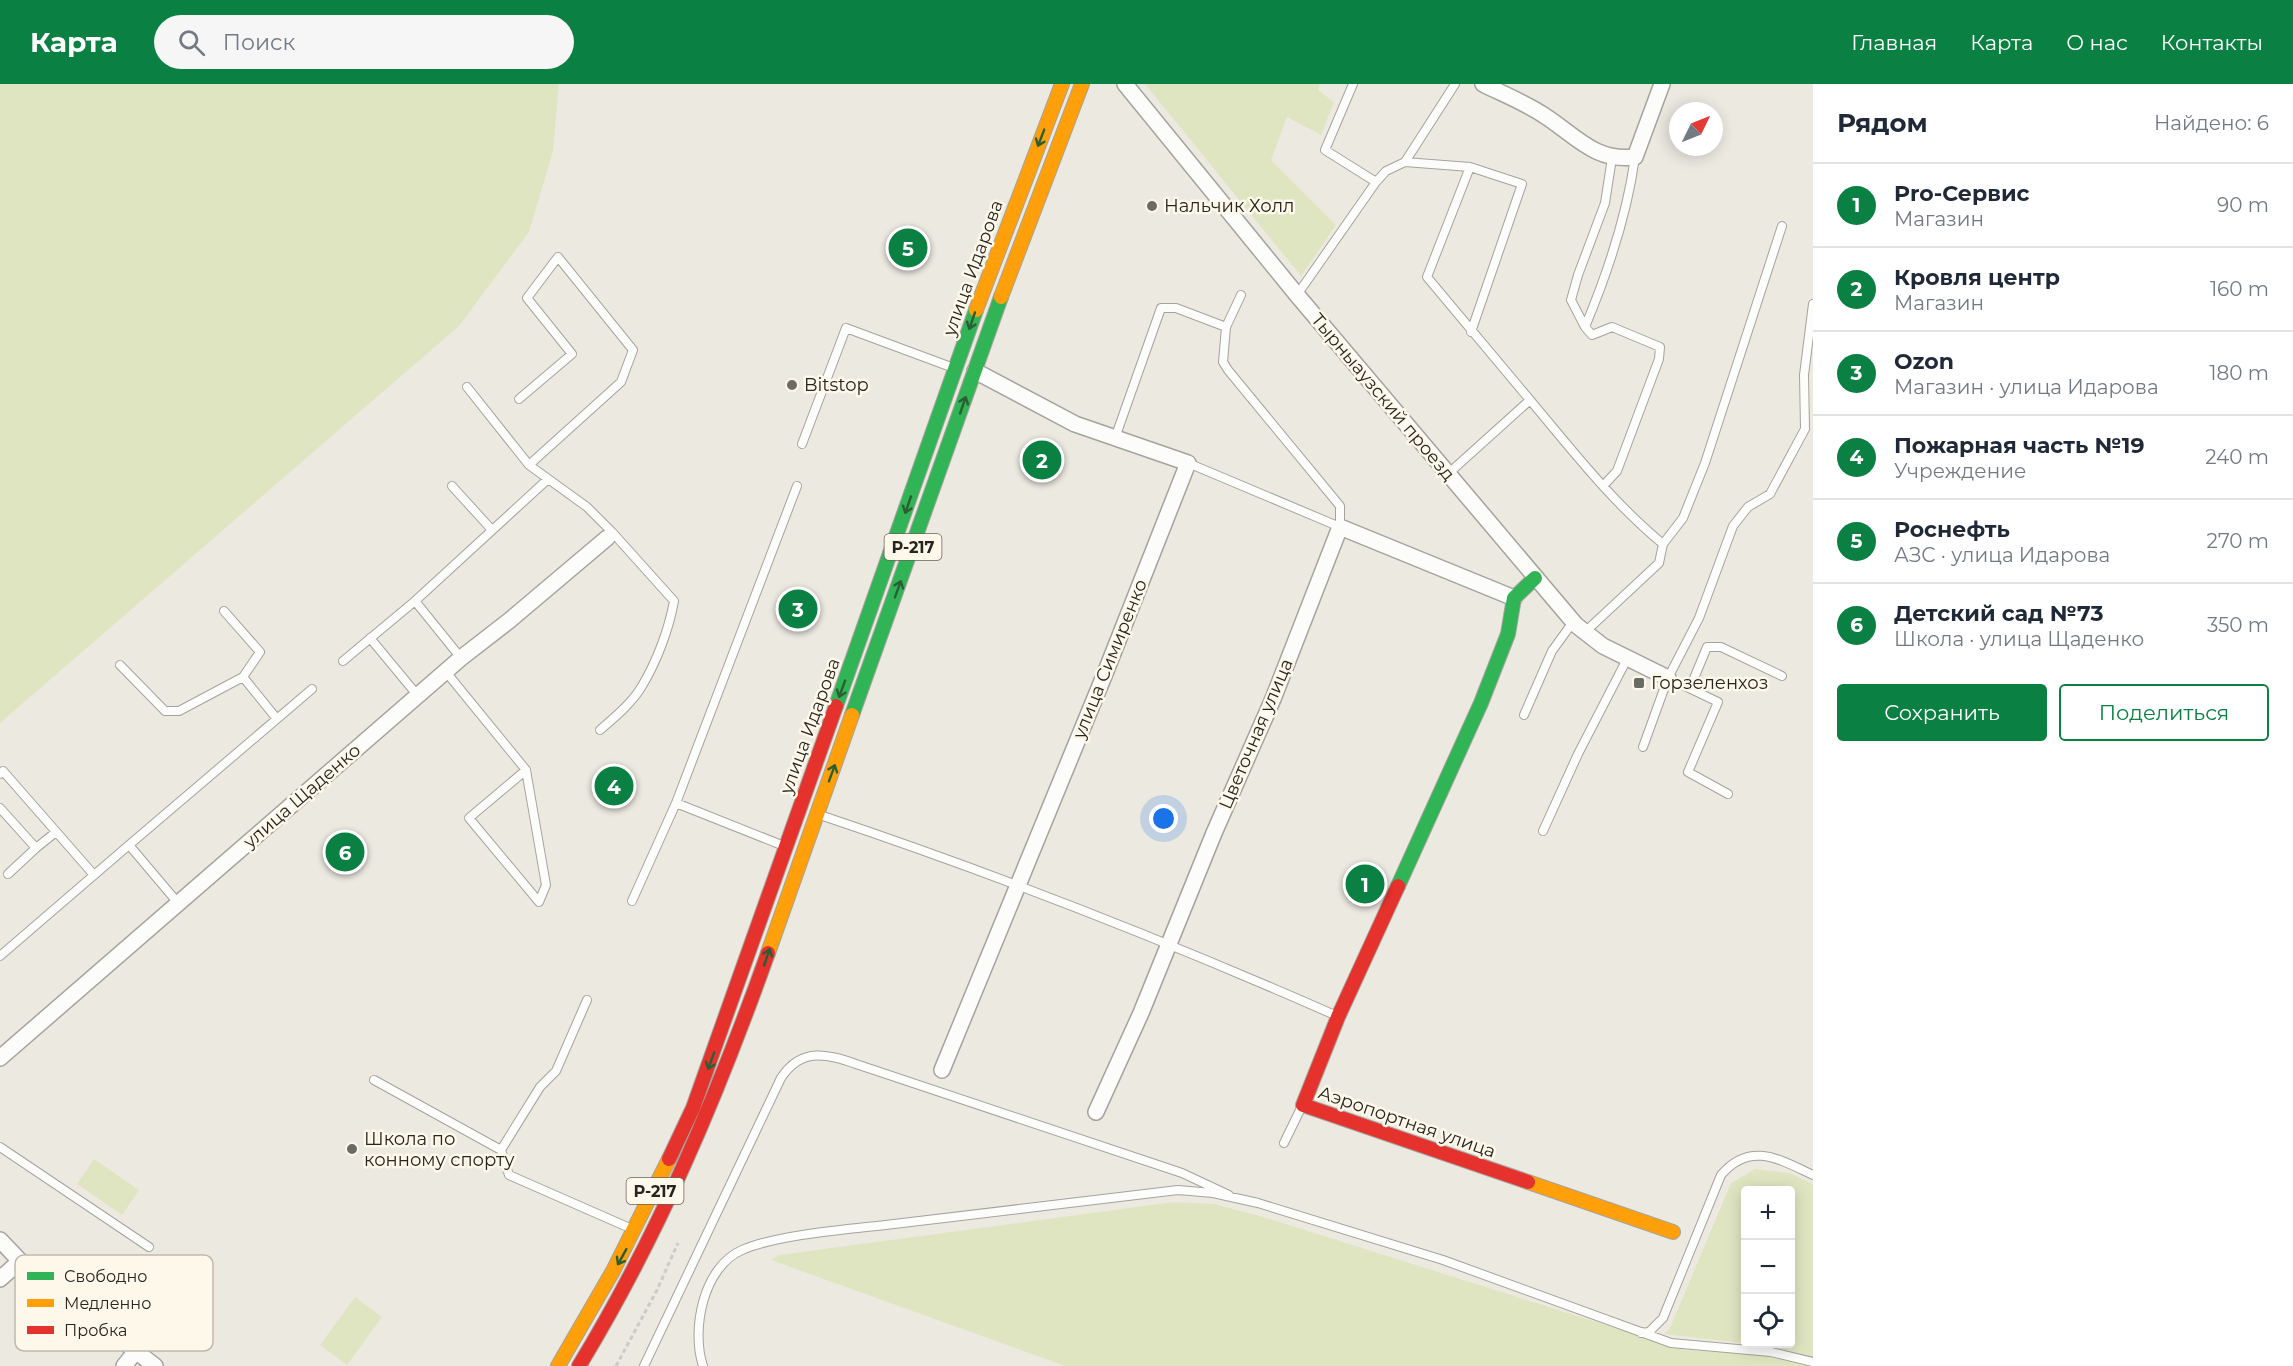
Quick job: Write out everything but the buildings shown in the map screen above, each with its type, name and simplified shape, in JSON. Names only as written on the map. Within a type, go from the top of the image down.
[{"type":"main road","name":"улица Идарова","points":[[558,1366],[589,1318],[636,1230],[710,1066],[996,253],[1062,84]]},
{"type":"main road","name":"улица Идарова","points":[[579,1366],[615,1309],[692,1156],[748,1012],[975,371],[1082,84]]},
{"type":"main road","points":[[1514,598],[1535,578]]},
{"type":"main road","name":"Аэропортная улица","points":[[1514,598],[1508,634],[1481,703],[1338,1017],[1303,1105],[1673,1232]]},
{"type":"street","name":"Тырныаузский проезд","points":[[1125,84],[1297,295],[1535,578],[1579,627],[1627,659],[1668,678]]},
{"type":"street","points":[[1483,84],[1544,115],[1586,146],[1612,158],[1635,157],[1662,84]]},
{"type":"street","points":[[975,371],[1075,424],[1188,463]]},
{"type":"street","name":"улица Симиренко","points":[[942,1070],[1188,463]]},
{"type":"street","points":[[1340,527],[1514,598]]},
{"type":"street","name":"Цветочная улица","points":[[1096,1112],[1171,944],[1214,833],[1273,699],[1340,527]]},
{"type":"street","name":"улица Щаденко","points":[[0,1058],[461,658],[510,620],[609,535]]},
{"type":"street","points":[[0,1240],[15,1256]]},
{"type":"street","points":[[0,1279],[15,1266]]},
{"type":"street","points":[[124,1366],[136,1351],[155,1366]]},
{"type":"lane","points":[[1353,84],[1325,150],[1376,182]]},
{"type":"lane","points":[[1405,162],[1455,84]]},
{"type":"lane","points":[[1585,327],[1607,272],[1630,195],[1635,157]]},
{"type":"lane","points":[[1603,486],[1617,471],[1659,360],[1660,347],[1612,327],[1592,335],[1585,327],[1571,300],[1578,274],[1605,203],[1612,158]]},
{"type":"lane","points":[[1297,295],[1386,171],[1405,162],[1470,167],[1522,184],[1471,332]]},
{"type":"lane","points":[[1470,167],[1427,276],[1471,332],[1603,486],[1638,523],[1663,544]]},
{"type":"lane","points":[[1524,715],[1552,651],[1659,563],[1663,544],[1683,518],[1705,463],[1782,226]]},
{"type":"lane","points":[[519,399],[572,354],[527,298],[558,257],[633,350],[621,382],[529,465]]},
{"type":"lane","points":[[1188,463],[1340,527],[1340,506],[1223,362],[1226,327],[1241,295]]},
{"type":"lane","points":[[1643,747],[1668,678],[1699,618],[1733,526],[1748,507],[1770,494],[1805,429],[1813,304]]},
{"type":"lane","points":[[1115,438],[1161,308],[1176,308],[1226,327]]},
{"type":"lane","points":[[802,444],[846,328],[955,369]]},
{"type":"lane","points":[[467,387],[529,465],[588,507],[609,535],[674,601],[670,621],[643,686],[625,708],[600,730]]},
{"type":"lane","points":[[1449,473],[1530,400]]},
{"type":"lane","points":[[343,661],[414,601],[548,479]]},
{"type":"lane","points":[[452,486],[492,530]]},
{"type":"lane","points":[[632,901],[676,803],[797,486]]},
{"type":"lane","points":[[414,601],[461,658]]},
{"type":"lane","points":[[120,665],[165,711],[178,711],[243,677],[260,652],[224,611]]},
{"type":"lane","points":[[370,638],[418,696]]},
{"type":"lane","points":[[1690,688],[1707,647],[1721,647],[1782,676]]},
{"type":"lane","points":[[1543,831],[1578,754],[1627,659]]},
{"type":"lane","points":[[446,672],[526,770],[546,885],[538,902],[469,818],[526,770]]},
{"type":"lane","points":[[243,677],[277,719]]},
{"type":"lane","points":[[1668,678],[1718,702],[1688,772],[1728,794]]},
{"type":"lane","points":[[0,956],[312,689]]},
{"type":"lane","points":[[0,774],[3,771],[94,875]]},
{"type":"lane","points":[[676,803],[786,847]]},
{"type":"lane","points":[[0,808],[36,848]]},
{"type":"lane","points":[[817,814],[1019,884],[1171,944],[1338,1017]]},
{"type":"lane","points":[[8,874],[56,832]]},
{"type":"lane","points":[[129,845],[178,903]]},
{"type":"lane","points":[[501,1150],[540,1087],[556,1071],[587,1000]]},
{"type":"lane","points":[[644,1366],[781,1078],[787,1069],[802,1058],[828,1056],[871,1069],[1182,1173],[1223,1191],[1231,1197]]},
{"type":"lane","points":[[374,1080],[501,1150],[509,1175],[636,1230]]},
{"type":"lane","points":[[1284,1143],[1303,1105]]},
{"type":"lane","points":[[0,1147],[149,1247]]},
{"type":"lane","points":[[1639,1333],[1649,1332],[1663,1318],[1720,1176],[1733,1162],[1751,1156],[1768,1155],[1813,1175]]},
{"type":"lane","points":[[703,1366],[699,1354],[698,1330],[711,1282],[724,1263],[741,1250],[778,1240],[863,1228],[1178,1190],[1231,1197],[1443,1260],[1671,1343],[1771,1352],[1813,1362]]},
{"type":"path","points":[[616,1366],[657,1290],[678,1243]]},
{"type":"green space","points":[[0,84],[559,84],[553,151],[529,232],[459,326],[0,723]]},
{"type":"green space","points":[[1145,84],[1320,84],[1318,90],[1334,102],[1321,135],[1287,117],[1271,160],[1336,225],[1301,276]]},
{"type":"green space","points":[[94,1159],[139,1190],[122,1215],[77,1184]]},
{"type":"green space","points":[[1755,1169],[1790,1173],[1813,1184],[1813,1358],[1774,1348],[1795,1348],[1795,1186],[1741,1186],[1741,1343],[1664,1334],[1670,1328],[1731,1183]]},
{"type":"green space","points":[[1174,1202],[1214,1204],[1267,1218],[1685,1350],[1771,1355],[1813,1366],[1065,1366],[771,1260],[779,1255]]},
{"type":"green space","points":[[355,1297],[382,1317],[347,1365],[320,1345]]},
{"type":"traffic: fast","points":[[852,715],[1001,297]]},
{"type":"traffic: fast","points":[[836,706],[976,310]]},
{"type":"traffic: fast","points":[[1398,886],[1481,703],[1508,634],[1514,598],[1535,578]]},
{"type":"traffic: slow","points":[[976,310],[1062,84]]},
{"type":"traffic: slow","points":[[1001,297],[1082,84]]},
{"type":"traffic: slow","points":[[768,953],[852,715]]},
{"type":"traffic: slow","points":[[558,1366],[613,1271],[669,1159]]},
{"type":"traffic: slow","points":[[1528,1182],[1673,1232]]},
{"type":"traffic: jam","points":[[669,1159],[693,1108],[836,706]]},
{"type":"traffic: jam","points":[[1398,886],[1338,1017],[1303,1105],[1528,1182]]},
{"type":"traffic: jam","points":[[579,1366],[635,1266],[684,1165],[728,1061],[768,953]]},
{"type":"place","name":"Нальчик Холл","points":[[1152,206]]},
{"type":"place","name":"Роснефть","points":[[908,248]]},
{"type":"place","name":"Bitstop","points":[[792,385]]},
{"type":"place","name":"Кровля центр","points":[[1042,460]]},
{"type":"place","name":"Ozon","points":[[798,609]]},
{"type":"place","name":"Горзеленхоз","points":[[1639,683]]},
{"type":"place","name":"Пожарная часть №19","points":[[614,786]]},
{"type":"place","name":"Детский сад №73","points":[[345,852]]},
{"type":"place","name":"Pro-Сервис","points":[[1365,884]]},
{"type":"place","name":"Школа по конному спорту","points":[[352,1149]]}]
